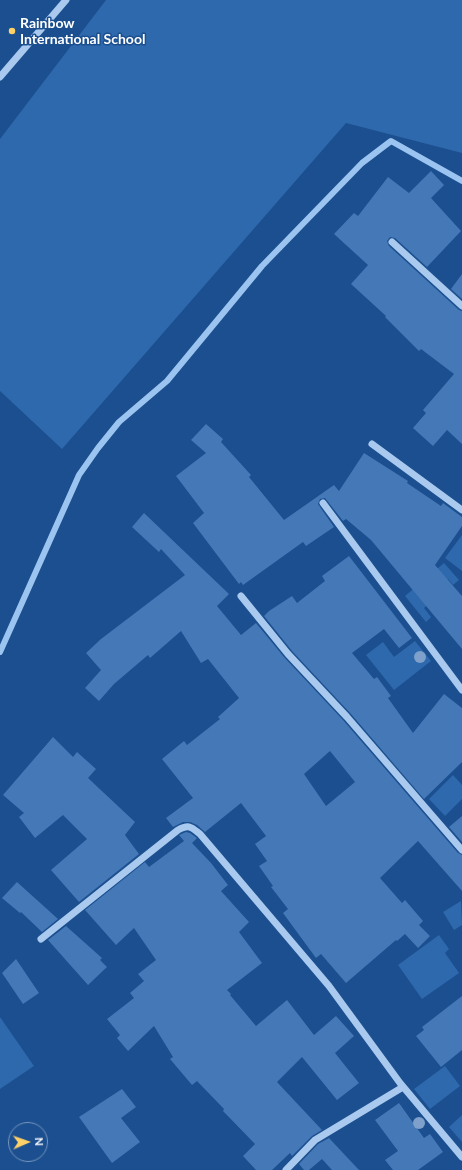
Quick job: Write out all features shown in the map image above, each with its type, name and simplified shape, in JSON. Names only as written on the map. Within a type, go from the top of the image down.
[{"type":"street","points":[[0,77],[66,0]]},
{"type":"street","points":[[392,242],[462,306]]},
{"type":"street","points":[[372,444],[462,510]]},
{"type":"street","points":[[323,503],[462,690]]},
{"type":"street","points":[[241,596],[288,654],[347,717],[462,850]]},
{"type":"street","points":[[41,939],[178,830],[185,826],[191,827],[200,834],[328,986],[403,1087],[462,1157]]},
{"type":"street","points":[[286,1170],[315,1140],[403,1087]]},
{"type":"shaded area","points":[[106,0],[462,0],[462,153],[346,123],[62,449],[0,391],[0,139]]},
{"type":"shaded area","points":[[462,535],[462,571],[445,558]]},
{"type":"shaded area","points":[[444,563],[459,580],[453,585],[448,579],[435,590],[439,595],[424,608],[431,617],[426,622],[405,596]]},
{"type":"shaded area","points":[[415,641],[431,661],[394,690],[366,655],[383,642],[394,657]]},
{"type":"shaded area","points":[[453,775],[462,785],[462,799],[445,816],[429,799]]},
{"type":"shaded area","points":[[461,901],[462,925],[454,930],[443,912]]},
{"type":"shaded area","points":[[439,935],[449,949],[445,953],[459,973],[422,999],[398,965]]},
{"type":"shaded area","points":[[0,1017],[34,1066],[0,1089]]},
{"type":"shaded area","points":[[445,1066],[460,1086],[430,1109],[414,1089]]},
{"type":"shaded area","points":[[462,1115],[462,1142],[449,1127]]},
{"type":"building","points":[[431,171],[444,185],[431,198],[461,231],[427,267],[395,238],[390,237],[387,241],[389,246],[459,310],[462,311],[462,444],[447,430],[433,446],[413,428],[426,413],[423,410],[454,374],[421,349],[419,351],[385,317],[386,316],[351,284],[368,265],[334,234],[354,213],[358,216],[388,177],[409,193]]},
{"type":"building","points":[[462,274],[462,299],[451,289]]},
{"type":"building","points":[[206,424],[223,439],[221,442],[251,475],[249,477],[284,520],[334,485],[339,491],[364,453],[408,481],[407,483],[441,506],[443,503],[462,517],[462,526],[435,565],[462,596],[462,649],[371,540],[346,519],[343,521],[325,498],[320,499],[318,504],[334,527],[306,546],[303,542],[243,585],[241,582],[239,584],[193,523],[204,513],[176,476],[206,453],[191,440]]},
{"type":"building","points":[[144,513],[229,594],[217,606],[241,635],[256,623],[284,657],[343,720],[458,853],[462,855],[462,891],[418,841],[380,878],[402,903],[405,900],[423,921],[419,925],[430,936],[418,948],[405,934],[346,983],[321,954],[316,958],[283,913],[288,909],[271,887],[273,886],[259,866],[267,861],[255,844],[266,836],[241,803],[205,832],[197,825],[190,822],[183,822],[173,827],[166,818],[193,798],[162,759],[184,741],[187,745],[220,719],[218,717],[239,698],[208,659],[201,663],[181,631],[150,658],[148,655],[114,684],[99,701],[85,688],[101,670],[86,653],[101,639],[185,575],[161,549],[159,552],[132,527]],"holes":[[[330,751],[355,782],[326,806],[304,774]]]},
{"type":"building","points":[[349,556],[412,638],[399,648],[384,629],[352,653],[374,679],[377,677],[391,696],[388,698],[413,733],[444,694],[462,708],[462,762],[424,799],[351,714],[292,651],[264,616],[292,596],[297,603],[325,581],[322,576]]},
{"type":"building","points":[[53,737],[73,757],[77,752],[96,769],[88,778],[135,822],[125,835],[139,854],[79,902],[51,870],[87,839],[63,815],[35,838],[19,817],[24,813],[3,795]]},
{"type":"building","points":[[462,816],[462,842],[449,827]]},
{"type":"building","points":[[186,832],[197,838],[192,843],[211,863],[228,885],[221,891],[249,922],[239,932],[262,963],[227,990],[231,994],[230,995],[256,1026],[287,1000],[314,1035],[336,1016],[354,1036],[335,1053],[359,1083],[337,1100],[302,1057],[277,1082],[322,1130],[312,1136],[292,1156],[290,1153],[272,1170],[256,1170],[243,1156],[255,1144],[197,1081],[192,1085],[170,1059],[173,1057],[154,1026],[128,1051],[117,1038],[120,1035],[107,1019],[134,998],[130,993],[144,981],[138,974],[156,960],[134,928],[116,945],[85,910],[145,862],[149,867],[184,841],[179,835]]},
{"type":"building","points":[[17,882],[58,919],[42,932],[21,912],[20,913],[2,898]]},
{"type":"building","points":[[66,926],[102,958],[100,960],[107,967],[88,985],[48,940]]},
{"type":"building","points":[[16,959],[39,993],[23,1004],[2,973]]},
{"type":"building","points":[[462,996],[462,1050],[441,1067],[416,1036],[424,1030],[422,1027]]},
{"type":"building","points":[[122,1089],[136,1107],[121,1118],[140,1142],[112,1163],[79,1117]]},
{"type":"building","points":[[399,1103],[424,1138],[430,1134],[443,1152],[418,1170],[393,1170],[385,1160],[398,1151],[375,1120]]},
{"type":"building","points":[[329,1138],[359,1170],[332,1170],[322,1159],[309,1170],[304,1170],[299,1164],[318,1144]]},
{"type":"waterway","points":[[0,652],[79,475],[98,448],[119,422],[167,381],[262,266],[362,163],[391,141],[462,181]]},
{"type":"place","name":"Rainbow International School","points":[[12,31]]}]
